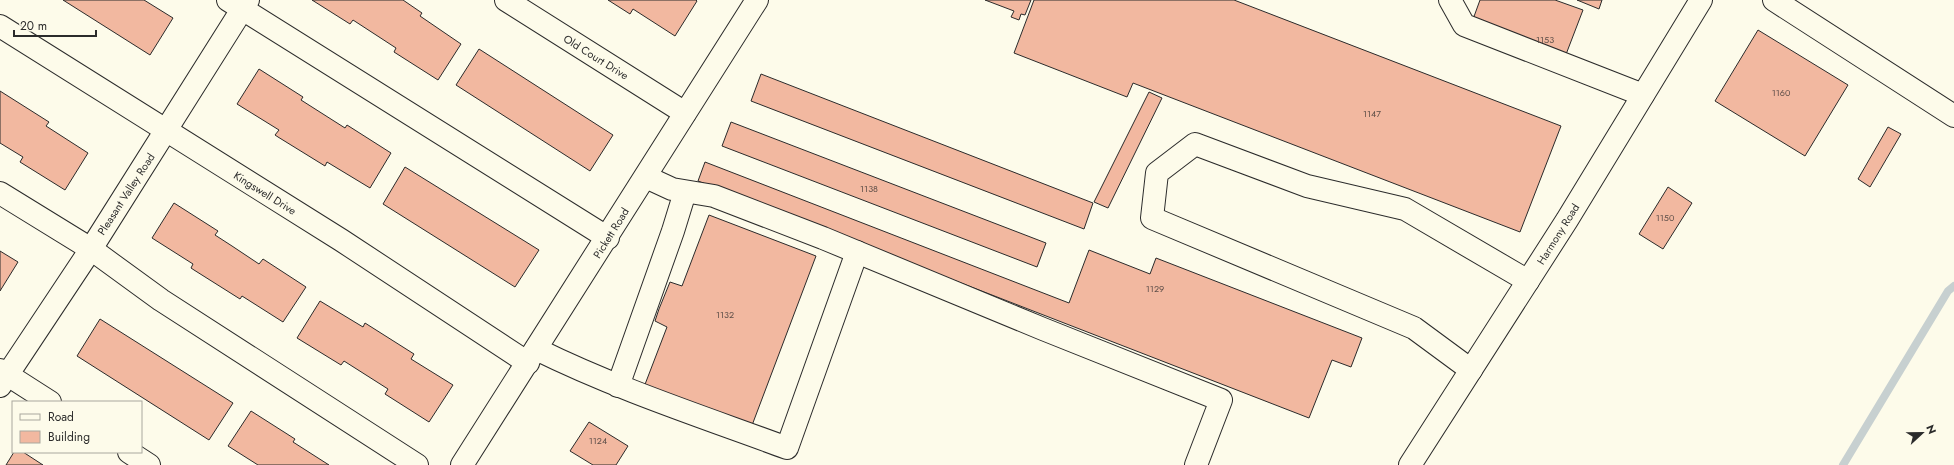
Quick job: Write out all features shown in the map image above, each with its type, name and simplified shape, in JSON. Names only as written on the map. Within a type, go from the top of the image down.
[{"type":"street","name":"Old Court Drive","points":[[506,0],[685,114]]},
{"type":"street","name":"Pickett Road","points":[[462,465],[608,238],[757,0]]},
{"type":"street","points":[[1450,0],[1464,25],[1643,94]]},
{"type":"street","name":"Harmony Road","points":[[1410,465],[1528,282],[1701,0]]},
{"type":"street","points":[[1774,0],[1954,116]]},
{"type":"street","points":[[239,3],[608,238]]},
{"type":"street","name":"Pleasant Valley Road","points":[[2,377],[90,249],[166,131],[239,3]]},
{"type":"street","name":"Kingswell Drive","points":[[0,26],[341,240],[532,356],[578,370],[787,448],[857,252]]},
{"type":"street","points":[[1471,370],[1414,328],[1152,218],[1157,173],[1195,144],[1307,186],[1405,209],[1528,282]]},
{"type":"street","points":[[646,177],[672,189],[714,196],[728,201],[1220,400],[1196,465]]},
{"type":"street","points":[[0,192],[90,249],[161,300],[417,465]]},
{"type":"street","points":[[618,386],[673,231],[685,192]]},
{"type":"street","points":[[2,377],[48,401]]},
{"type":"street","points":[[131,453],[149,465]]},
{"type":"building","points":[[63,0],[144,0],[173,18],[150,55]]},
{"type":"building","points":[[312,0],[403,0],[422,13],[420,16],[461,44],[438,80],[394,52],[396,48],[353,20],[350,24]]},
{"type":"building","points":[[608,0],[697,1],[675,36],[633,9],[630,14]]},
{"type":"building","points":[[985,0],[1031,0],[1025,15],[1021,14],[1019,20],[1011,17],[1014,11]]},
{"type":"building","points":[[1034,0],[1234,0],[1561,126],[1520,232],[1133,83],[1127,97],[1014,53]]},
{"type":"building","points":[[1480,0],[1555,0],[1583,10],[1565,57],[1472,22]]},
{"type":"building","points":[[1577,0],[1602,0],[1599,9]]},
{"type":"building","points":[[1758,30],[1848,85],[1805,156],[1715,101]]},
{"type":"building","points":[[479,49],[613,135],[590,171],[456,85]]},
{"type":"building","points":[[259,69],[303,97],[301,100],[345,128],[347,125],[391,153],[370,188],[327,162],[325,166],[278,137],[275,135],[279,130],[237,104]]},
{"type":"building","points":[[761,74],[1093,203],[1084,229],[751,101]]},
{"type":"building","points":[[0,91],[49,122],[46,126],[88,153],[65,190],[20,162],[23,157],[0,143]]},
{"type":"building","points":[[1149,92],[1162,98],[1108,208],[1094,202]]},
{"type":"building","points":[[731,122],[1046,243],[1037,267],[722,146]]},
{"type":"building","points":[[1888,127],[1901,134],[1870,187],[1858,179]]},
{"type":"building","points":[[705,162],[1069,303],[1089,250],[1150,274],[1156,258],[1362,338],[1351,367],[1332,360],[1309,418],[698,181]]},
{"type":"building","points":[[405,167],[539,250],[515,287],[383,204]]},
{"type":"building","points":[[1668,187],[1692,203],[1663,249],[1639,234]]},
{"type":"building","points":[[174,203],[218,231],[215,235],[259,264],[263,259],[306,287],[283,322],[242,296],[240,299],[194,270],[191,268],[193,264],[152,238]]},
{"type":"building","points":[[709,215],[816,256],[751,428],[644,387],[667,327],[655,321],[659,309],[670,282],[682,286]]},
{"type":"building","points":[[0,251],[18,262],[0,291]]},
{"type":"building","points":[[320,301],[363,327],[365,323],[414,354],[411,359],[453,385],[429,422],[385,394],[388,389],[344,361],[341,365],[297,338]]},
{"type":"building","points":[[100,319],[233,403],[209,440],[77,356]]},
{"type":"building","points":[[251,411],[295,439],[293,442],[329,465],[258,465],[228,446]]},
{"type":"building","points":[[589,422],[628,446],[616,465],[593,465],[570,451]]},
{"type":"building","points":[[13,453],[25,453],[43,465],[6,465]]},
{"type":"waterway","points":[[1843,465],[1948,291],[1954,286]]}]
